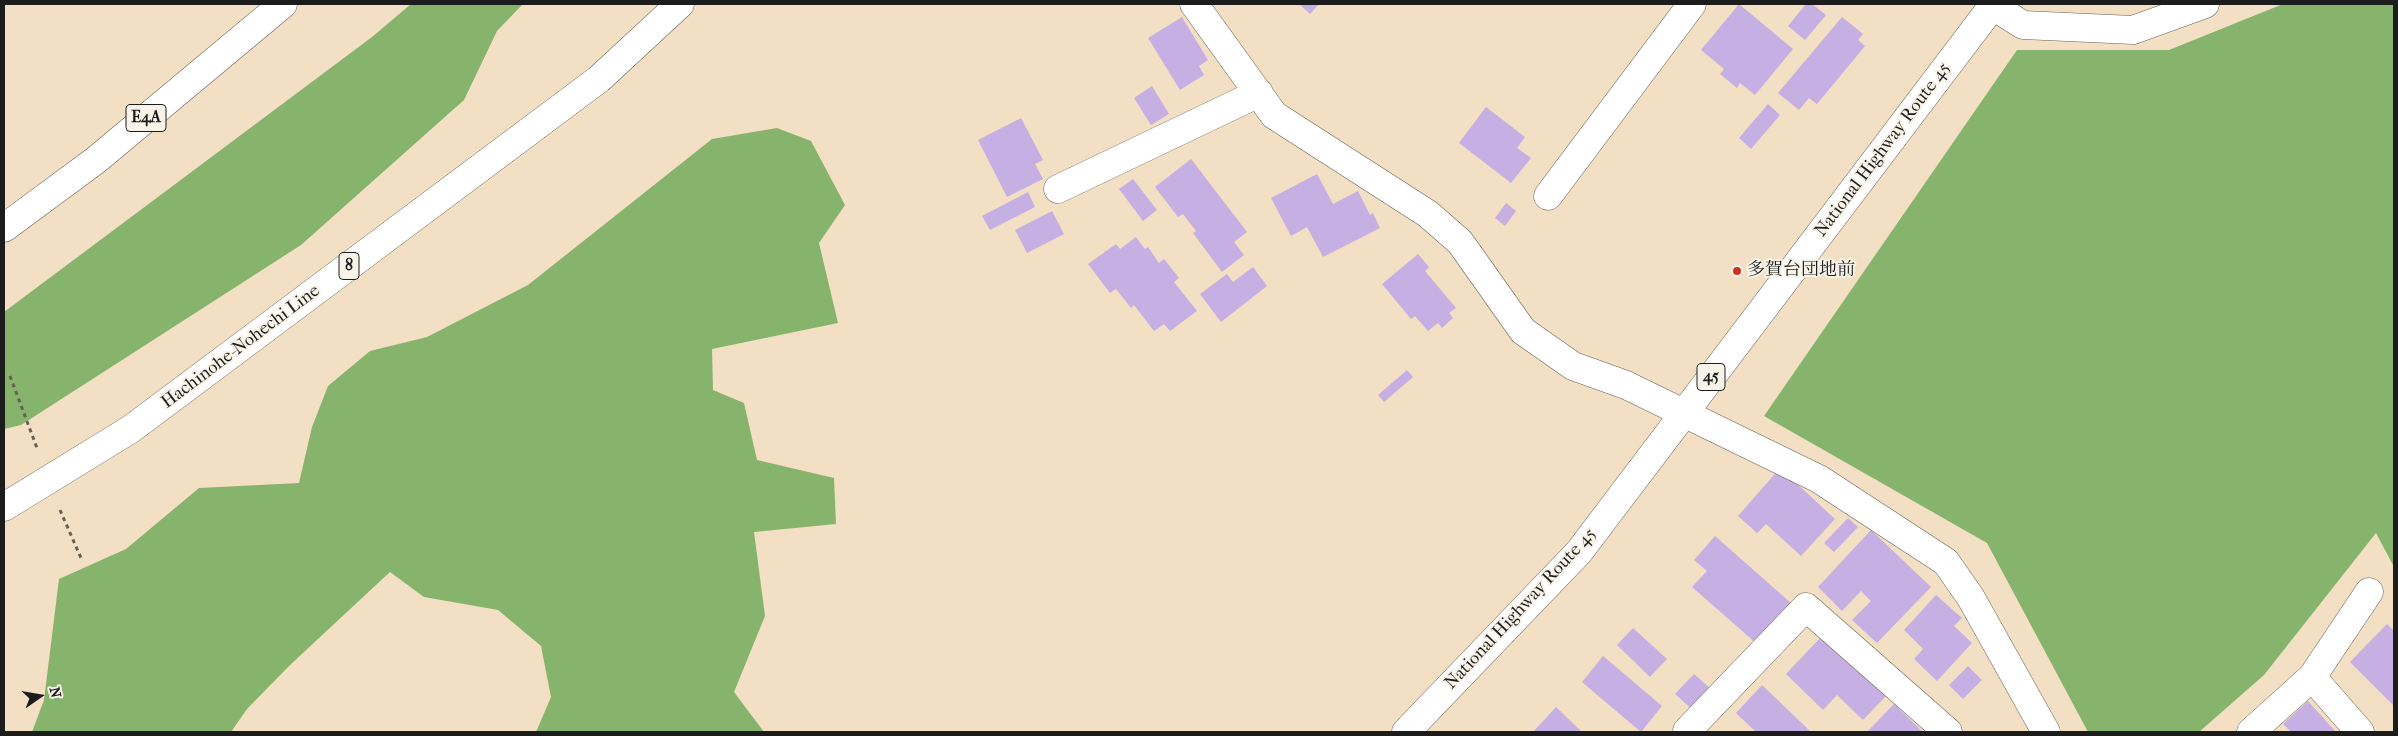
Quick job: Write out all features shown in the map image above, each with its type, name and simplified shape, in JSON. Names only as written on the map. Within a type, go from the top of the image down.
[{"type":"main road","name":"E4A","points":[[4,228],[96,160],[283,4]]},
{"type":"main road","name":"Hachinohe-Nohechi Line","points":[[4,507],[132,429],[598,79],[680,4]]},
{"type":"main road","points":[[1194,4],[1274,114],[1428,214],[1460,242],[1523,331],[1572,366],[1626,386],[1819,479],[1946,562],[1971,598],[2046,732]]},
{"type":"main road","points":[[1548,196],[1692,4]]},
{"type":"main road","points":[[1993,4],[2023,25],[2133,30],[2205,4]]},
{"type":"main road","name":"National Highway Route 45","points":[[1406,732],[1579,552],[1993,4]]},
{"type":"main road","points":[[1058,188],[1259,93]]},
{"type":"main road","points":[[2251,732],[2312,677],[2369,592]]},
{"type":"main road","points":[[1689,732],[1687,731],[1806,607],[1948,732]]},
{"type":"main road","points":[[2312,677],[2360,732]]},
{"type":"green space","points":[[411,4],[523,4],[497,31],[464,100],[301,245],[21,425],[4,429],[4,312],[372,37]]},
{"type":"green space","points":[[2283,4],[2394,4],[2394,567],[2376,533],[2264,675],[2199,732],[2088,732],[1987,543],[1764,416],[2017,50],[2169,50]]},
{"type":"green space","points":[[777,128],[811,141],[845,205],[819,243],[838,323],[712,349],[713,390],[744,403],[757,460],[834,478],[836,524],[754,532],[765,616],[734,692],[764,732],[536,732],[551,697],[541,646],[498,610],[424,597],[390,572],[290,665],[247,709],[231,732],[32,732],[44,700],[59,579],[126,549],[199,488],[299,483],[312,427],[328,386],[370,351],[427,337],[528,285],[712,139]]},
{"type":"building","points":[[1299,4],[1319,4],[1310,14]]},
{"type":"building","points":[[1739,4],[1793,49],[1755,95],[1740,83],[1737,88],[1720,74],[1724,69],[1701,50]]},
{"type":"building","points":[[1806,4],[1812,4],[1826,15],[1805,40],[1788,26]]},
{"type":"building","points":[[1182,17],[1208,60],[1199,66],[1204,75],[1180,90],[1148,38]]},
{"type":"building","points":[[1842,17],[1863,34],[1858,40],[1865,46],[1817,104],[1809,98],[1799,110],[1778,93]]},
{"type":"building","points":[[1152,86],[1169,114],[1151,125],[1134,98]]},
{"type":"building","points":[[1768,104],[1780,115],[1751,149],[1739,138]]},
{"type":"building","points":[[1486,107],[1525,137],[1517,148],[1531,158],[1511,183],[1459,143]]},
{"type":"building","points":[[1021,118],[1043,160],[1035,164],[1043,179],[1007,197],[978,140]]},
{"type":"building","points":[[1191,159],[1247,232],[1234,242],[1244,255],[1222,272],[1193,233],[1196,231],[1183,214],[1178,217],[1155,187]]},
{"type":"building","points":[[1317,174],[1333,204],[1358,191],[1370,215],[1373,213],[1380,228],[1323,257],[1307,227],[1291,236],[1271,198]]},
{"type":"building","points":[[1133,179],[1157,210],[1143,221],[1119,189]]},
{"type":"building","points":[[1028,192],[1035,207],[990,230],[982,216]]},
{"type":"building","points":[[1506,203],[1516,211],[1505,226],[1495,218]]},
{"type":"building","points":[[1052,211],[1064,234],[1027,253],[1015,230]]},
{"type":"building","points":[[1136,237],[1145,249],[1148,247],[1159,263],[1164,259],[1179,278],[1174,282],[1197,311],[1170,331],[1164,324],[1154,331],[1134,305],[1131,308],[1116,289],[1110,293],[1088,264],[1116,244],[1120,249]]},
{"type":"building","points":[[1418,254],[1429,267],[1425,271],[1456,308],[1449,313],[1453,318],[1442,328],[1438,323],[1428,331],[1415,316],[1411,319],[1382,284]]},
{"type":"building","points":[[1253,267],[1267,286],[1221,322],[1200,294],[1227,274],[1233,282]]},
{"type":"building","points":[[1407,370],[1413,377],[1384,402],[1378,395]]},
{"type":"building","points":[[1780,468],[1835,519],[1801,556],[1766,524],[1757,533],[1738,516]]},
{"type":"building","points":[[1848,518],[1858,527],[1834,552],[1824,543]]},
{"type":"building","points":[[1871,530],[1931,587],[1877,643],[1852,620],[1871,601],[1861,591],[1842,611],[1818,587]]},
{"type":"building","points":[[1715,536],[1792,604],[1757,644],[1692,587],[1707,571],[1694,560]]},
{"type":"building","points":[[1936,595],[1962,618],[1954,626],[1972,643],[1937,681],[1914,659],[1923,649],[1904,630]]},
{"type":"building","points":[[2387,624],[2394,631],[2394,706],[2350,662]]},
{"type":"building","points":[[1633,628],[1667,659],[1650,677],[1617,645]]},
{"type":"building","points":[[1821,637],[1886,696],[1863,720],[1837,695],[1823,710],[1786,674]]},
{"type":"building","points":[[1603,656],[1662,706],[1641,732],[1582,682]]},
{"type":"building","points":[[1968,666],[1982,680],[1963,699],[1949,685]]},
{"type":"building","points":[[1694,674],[1713,691],[1695,712],[1675,694]]},
{"type":"building","points":[[1762,685],[1811,732],[1756,732],[1736,713]]},
{"type":"building","points":[[2308,701],[2336,732],[2291,732],[2283,724]]},
{"type":"building","points":[[1894,704],[1923,732],[1867,732]]},
{"type":"building","points":[[1556,707],[1582,732],[1533,732]]},
{"type":"place","name":"多賀台団地前","points":[[1737,271]]}]
